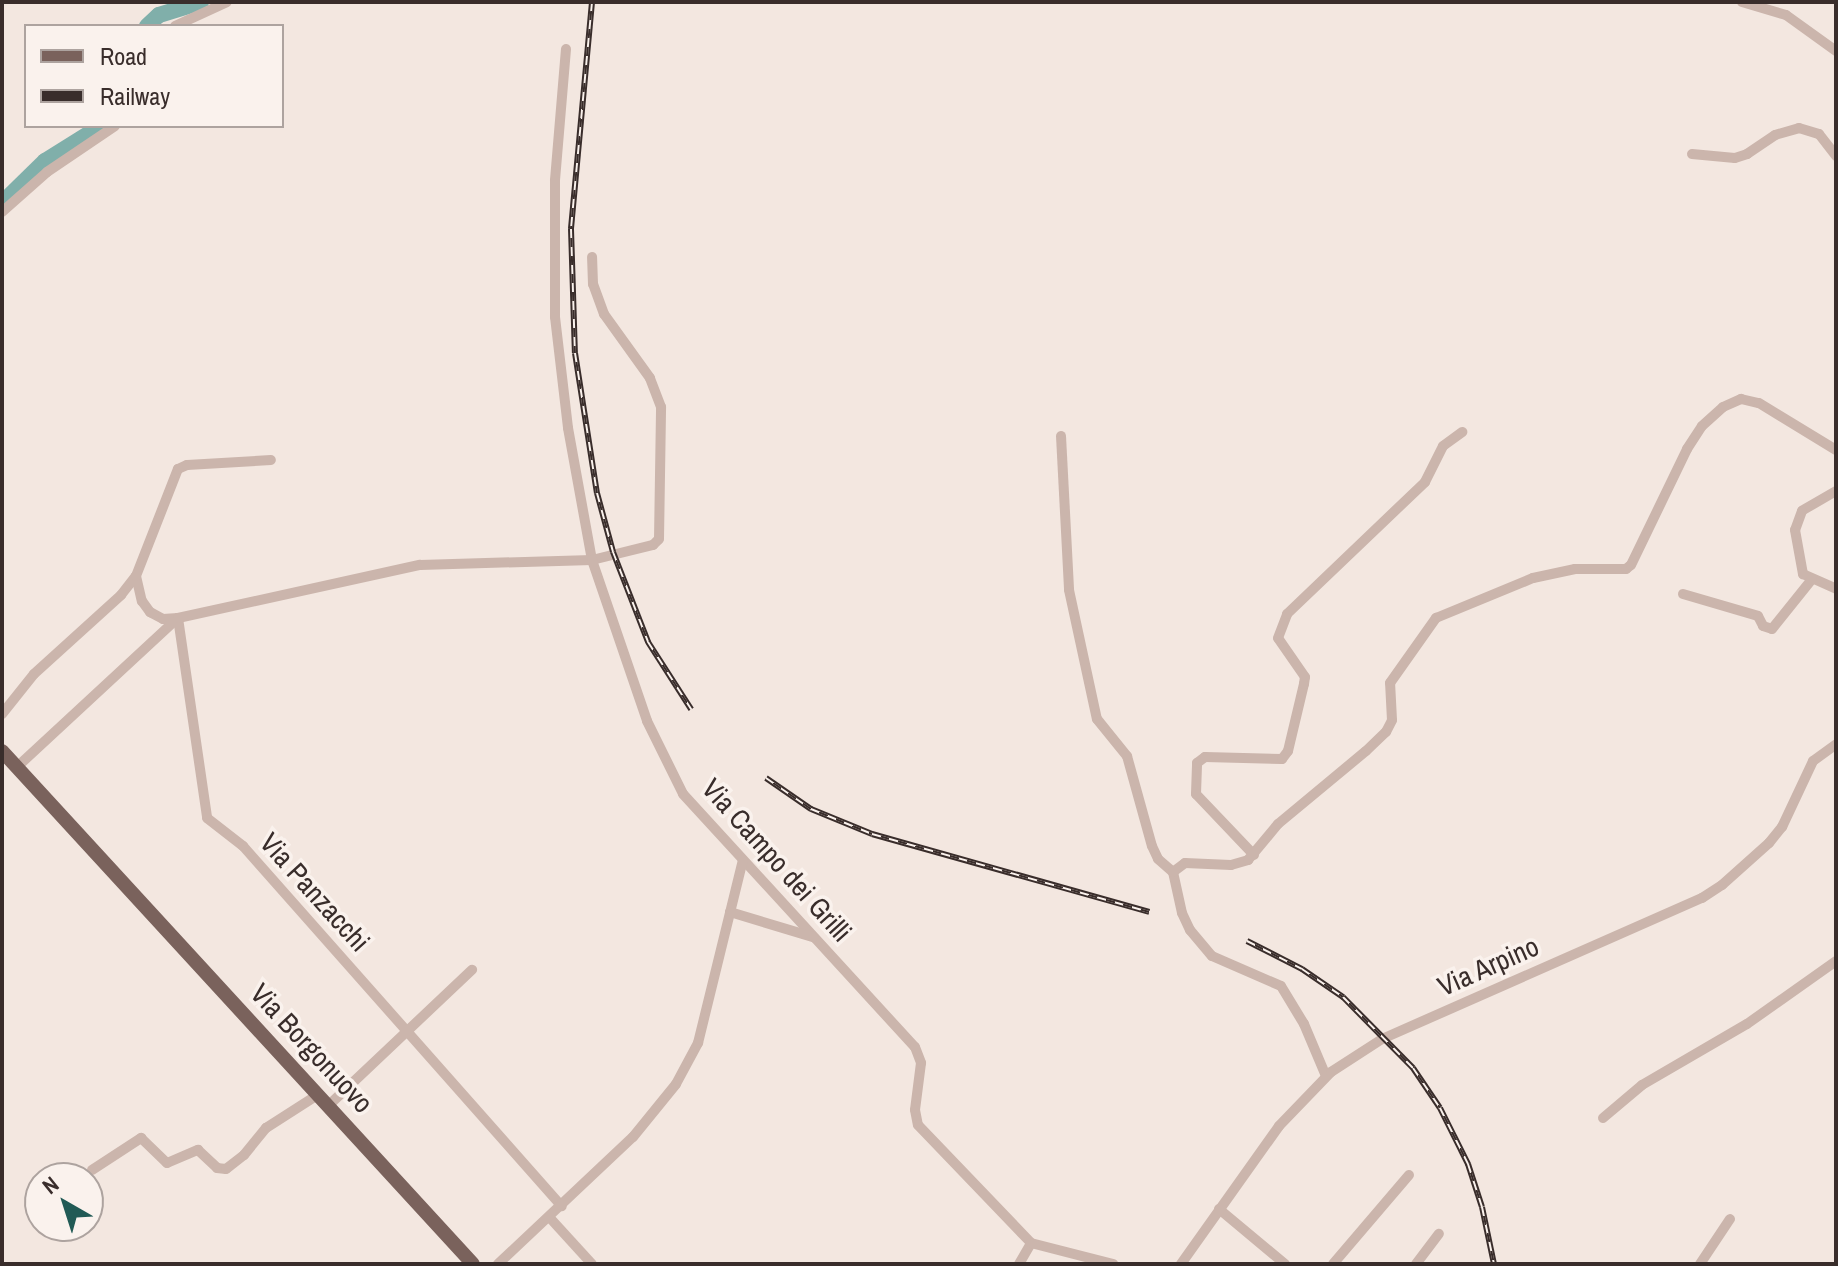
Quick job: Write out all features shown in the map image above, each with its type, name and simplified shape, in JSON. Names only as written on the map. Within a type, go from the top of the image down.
[{"type":"main road","name":"Via Borgonuovo","points":[[2,751],[473,1264]]},
{"type":"street","points":[[179,24],[227,2]]},
{"type":"street","points":[[1742,2],[1786,15],[1836,51]]},
{"type":"street","name":"Via Campo dei Grilli","points":[[566,49],[554,191],[556,333],[568,428],[592,560],[644,714],[684,796],[919,1053],[921,1066],[915,1114],[920,1128],[1031,1243]]},
{"type":"street","points":[[2,212],[47,172],[112,128]]},
{"type":"street","points":[[1692,154],[1735,158],[1747,154],[1775,135],[1799,128],[1819,134],[1836,156]]},
{"type":"street","points":[[136,576],[147,609],[160,618],[178,618],[420,565],[592,560],[653,545],[659,539],[661,407],[653,383],[604,314],[593,282],[592,257]]},
{"type":"street","points":[[1173,872],[1185,863],[1238,864],[1254,855],[1282,821],[1386,732],[1392,720],[1390,683],[1436,618],[1533,578],[1575,569],[1626,569],[1631,565],[1687,449],[1702,426],[1723,407],[1741,399],[1759,403],[1836,450]]},
{"type":"street","points":[[1254,855],[1196,794],[1197,763],[1205,757],[1282,759],[1288,751],[1305,677],[1278,638],[1287,614],[1425,482],[1443,446],[1462,432]]},
{"type":"street","points":[[1061,436],[1069,590],[1094,708],[1102,729],[1127,756],[1153,850],[1173,872],[1182,913],[1195,937],[1215,958],[1281,986],[1304,1024],[1326,1076]]},
{"type":"street","points":[[2,714],[34,674],[121,595],[136,576],[178,469],[187,465],[271,460]]},
{"type":"street","points":[[1836,491],[1802,511],[1795,530],[1799,566],[1803,574],[1836,589]]},
{"type":"street","points":[[1683,594],[1758,616],[1763,626],[1772,629],[1812,579]]},
{"type":"street","points":[[17,767],[178,618]]},
{"type":"street","name":"Via Panzacchi","points":[[178,618],[207,818],[243,846],[562,1206]]},
{"type":"street","name":"Via Arpino","points":[[1181,1264],[1284,1121],[1326,1076],[1382,1039],[1702,898],[1722,885],[1769,843],[1782,827],[1813,761],[1836,744]]},
{"type":"street","points":[[498,1264],[550,1218],[653,1116],[693,1056],[743,860]]},
{"type":"street","points":[[730,912],[814,937]]},
{"type":"street","points":[[1603,1118],[1642,1085],[1747,1024],[1836,961]]},
{"type":"street","points":[[104,1162],[141,1138],[167,1163],[198,1150],[217,1168],[226,1169],[244,1155],[266,1128],[324,1099],[407,1031],[472,970]]},
{"type":"street","points":[[1333,1264],[1409,1175]]},
{"type":"street","points":[[1219,1209],[1285,1264]]},
{"type":"street","points":[[550,1218],[592,1264]]},
{"type":"street","points":[[1700,1264],[1730,1219]]},
{"type":"street","points":[[1416,1264],[1439,1234]]},
{"type":"street","points":[[1019,1264],[1031,1243],[1113,1264]]},
{"type":"waterway","points":[[149,24],[159,15],[201,2]]},
{"type":"waterway","points":[[2,203],[45,161],[98,128]]},
{"type":"railway","points":[[592,2],[571,229],[575,353],[597,493],[613,552],[648,642],[691,709]]},
{"type":"railway","points":[[766,778],[811,809],[872,834],[1149,912]]},
{"type":"railway","points":[[1247,941],[1302,969],[1343,997],[1413,1068],[1440,1108],[1468,1164],[1482,1207],[1494,1264]]}]
